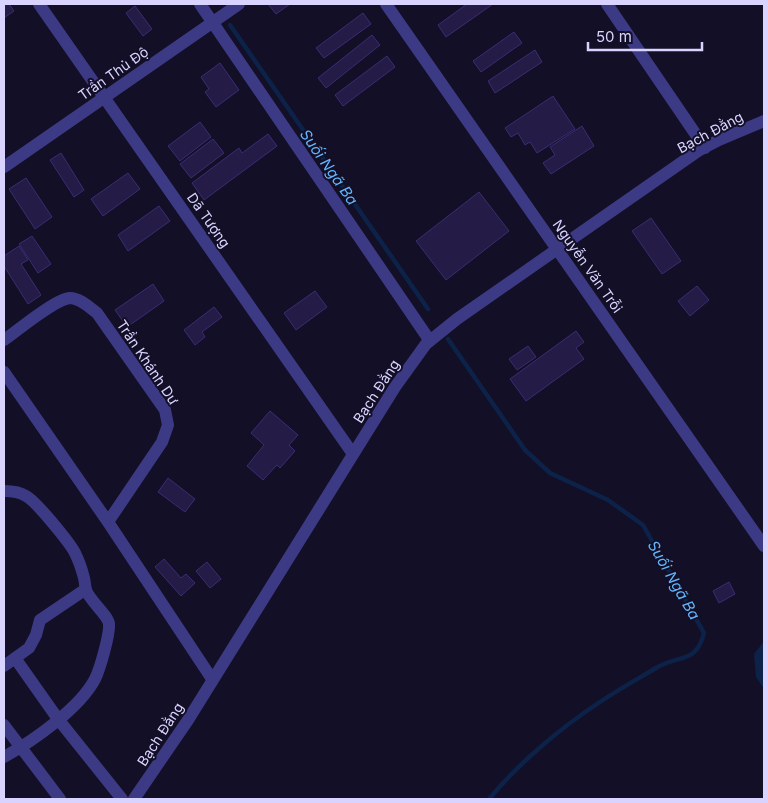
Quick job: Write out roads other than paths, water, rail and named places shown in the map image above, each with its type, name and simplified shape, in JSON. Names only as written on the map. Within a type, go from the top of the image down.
[{"type":"street","name":"Dã Tượng","points":[[39,4],[353,454]]},
{"type":"street","points":[[200,4],[430,341]]},
{"type":"street","name":"Trần Thủ Độ","points":[[4,167],[239,4]]},
{"type":"street","name":"Nguyễn Văn Trỗi","points":[[386,4],[764,546]]},
{"type":"street","points":[[607,4],[705,148]]},
{"type":"street","name":"Bạch Đằng","points":[[134,799],[188,720],[395,387],[426,344],[457,318],[705,148],[764,121]]},
{"type":"street","name":"Trần Khánh Dư","points":[[4,340],[57,302],[70,298],[83,302],[97,312],[165,410],[168,425],[162,442],[108,522]]},
{"type":"street","points":[[4,372],[108,522],[212,679]]},
{"type":"street","points":[[4,491],[26,496],[68,542],[80,564],[86,589],[96,608],[108,619],[108,634],[96,677],[90,688],[80,700],[58,719],[22,747],[4,757]]},
{"type":"street","points":[[4,666],[29,648],[34,641],[40,620],[86,589]]},
{"type":"street","points":[[15,658],[58,719],[122,799]]},
{"type":"street","points":[[4,725],[60,799]]},
{"type":"water","points":[[764,641],[764,689],[756,677],[754,654]]},
{"type":"waterway","name":"Suối Ngã Ba","points":[[230,25],[428,309]]},
{"type":"waterway","name":"Suối Ngã Ba","points":[[448,339],[525,450],[550,473],[608,500],[643,525],[704,633],[701,643],[691,654],[656,668],[604,699],[568,724],[526,760],[489,799]]}]
